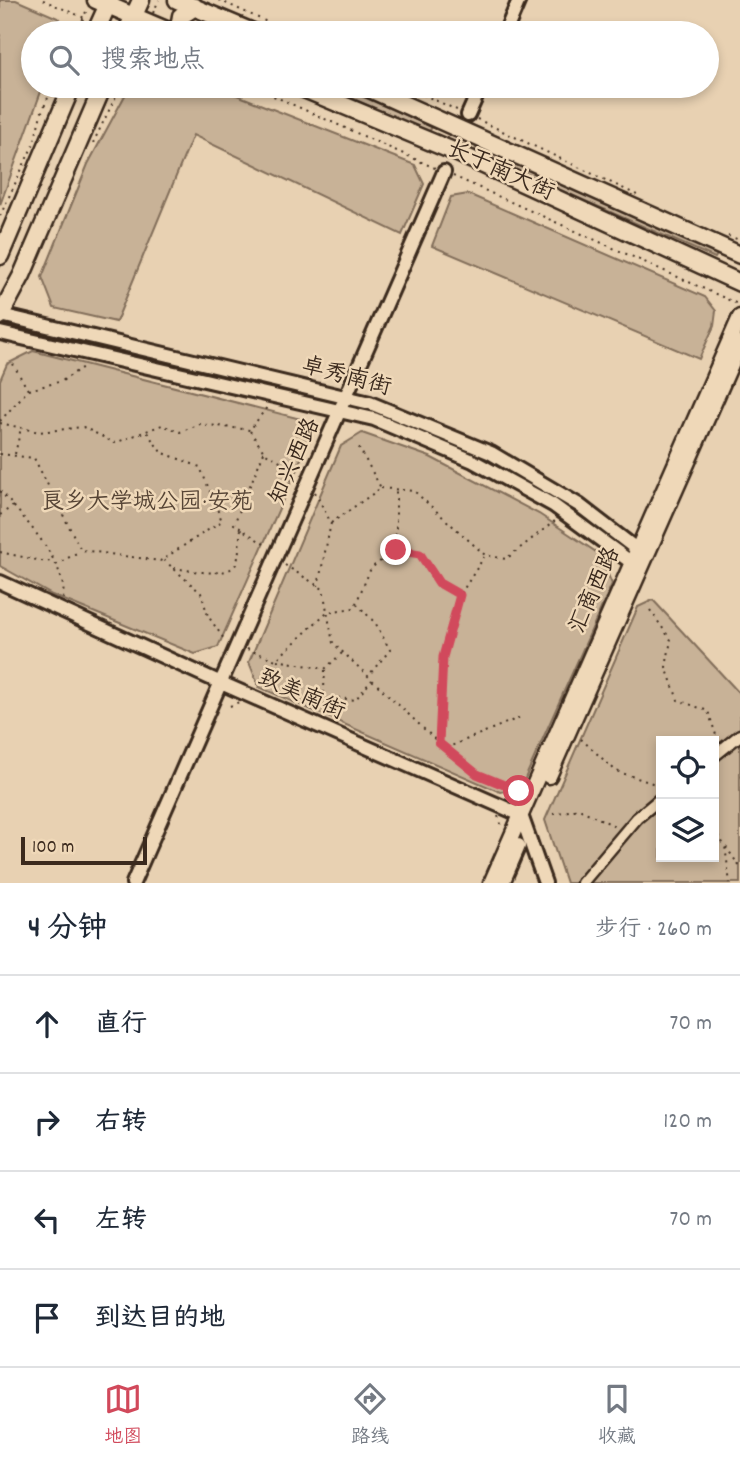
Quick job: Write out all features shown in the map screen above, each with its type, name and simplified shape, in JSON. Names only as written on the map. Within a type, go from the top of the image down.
[{"type":"main road","points":[[131,21],[141,0]]},
{"type":"main road","points":[[177,0],[227,21]]},
{"type":"main road","points":[[94,21],[101,1],[146,21]]},
{"type":"main road","points":[[180,21],[181,16],[195,7]]},
{"type":"main road","points":[[0,256],[67,98]]},
{"type":"main road","points":[[0,315],[22,275],[98,98]]},
{"type":"main road","name":"长于南大街","points":[[326,98],[453,151],[740,283]]},
{"type":"main road","name":"长于南大街","points":[[390,98],[740,254]]},
{"type":"main road","name":"汇商西路","points":[[640,560],[740,317]]},
{"type":"main road","name":"汇商西路","points":[[491,883],[524,820],[740,344]]},
{"type":"main road","name":"汇商西路","points":[[502,883],[524,820]]},
{"type":"street","points":[[510,21],[519,0]]},
{"type":"street","points":[[468,115],[476,98]]},
{"type":"street","name":"知兴西路","points":[[133,883],[341,413],[444,172]]},
{"type":"street","name":"卓秀南街","points":[[0,315],[370,403],[491,453],[579,505],[640,560]]},
{"type":"street","name":"卓秀南街","points":[[0,333],[374,419],[473,461],[553,505],[640,560]]},
{"type":"street","name":"致美南街","points":[[0,582],[524,820]]},
{"type":"street","points":[[719,752],[740,736]]},
{"type":"street","points":[[582,883],[626,831],[660,799]]},
{"type":"street","points":[[524,820],[545,883]]},
{"type":"path","points":[[43,0],[84,21]]},
{"type":"path","points":[[219,0],[265,21]]},
{"type":"path","points":[[94,21],[101,1]]},
{"type":"path","points":[[0,216],[34,143],[41,114],[48,98]]},
{"type":"path","name":"长于南大街","points":[[278,98],[740,305]]},
{"type":"path","name":"长于南大街","points":[[430,98],[640,196]]},
{"type":"path","points":[[721,233],[740,240]]},
{"type":"path","points":[[13,364],[28,390]]},
{"type":"path","points":[[83,368],[62,381],[28,390],[0,422],[39,432],[83,428],[115,443],[162,425],[180,432],[200,424],[250,430]]},
{"type":"path","points":[[250,430],[267,407]]},
{"type":"path","points":[[15,456],[21,427]]},
{"type":"path","points":[[250,430],[264,452],[298,471]]},
{"type":"path","points":[[146,431],[161,452],[200,467],[222,521],[163,559]]},
{"type":"path","points":[[357,444],[381,488]]},
{"type":"path","points":[[264,452],[234,524],[267,546]]},
{"type":"path","points":[[0,454],[34,458],[81,550]]},
{"type":"path","points":[[331,523],[381,488],[414,491],[485,555],[506,559],[557,519]]},
{"type":"path","points":[[396,489],[396,550]]},
{"type":"path","points":[[0,491],[53,559],[64,588],[62,602]]},
{"type":"path","points":[[315,491],[331,523],[318,586]]},
{"type":"path","points":[[0,515],[13,506]]},
{"type":"path","points":[[173,568],[206,573],[230,569],[236,563],[241,528]]},
{"type":"path","points":[[56,565],[81,550],[163,559],[201,593],[208,615],[224,639]]},
{"type":"path","points":[[276,660],[327,612],[354,608],[371,568],[396,550],[420,554],[439,583],[460,595]]},
{"type":"path","points":[[0,552],[46,562],[53,559]]},
{"type":"path","points":[[439,743],[443,657],[460,595],[485,555]]},
{"type":"path","points":[[285,565],[323,589],[333,643],[439,743],[477,774],[519,791]]},
{"type":"path","points":[[356,603],[376,624],[390,650],[368,676]]},
{"type":"path","points":[[650,610],[671,639],[666,667],[678,700],[708,711],[713,736]]},
{"type":"path","points":[[246,648],[276,660],[325,669]]},
{"type":"path","points":[[323,707],[325,669],[343,652]]},
{"type":"path","points":[[324,696],[355,700],[372,680]]},
{"type":"path","points":[[230,706],[242,700]]},
{"type":"path","points":[[445,748],[521,717]]},
{"type":"path","points":[[581,739],[616,771],[656,784]]},
{"type":"path","points":[[553,814],[579,809],[626,831]]},
{"type":"path","points":[[496,812],[505,834]]},
{"type":"path","points":[[719,837],[740,867]]},
{"type":"path","points":[[725,846],[730,883]]},
{"type":"green space","points":[[0,0],[16,0],[61,21],[21,21],[21,98],[39,98],[0,205]]},
{"type":"green space","points":[[124,98],[245,98],[415,165],[424,184],[402,235],[193,135],[116,322],[54,308],[42,277],[88,164]]},
{"type":"green space","points":[[351,98],[366,98],[432,127],[429,132]]},
{"type":"green space","points":[[477,146],[718,253],[715,258],[474,152]]},
{"type":"green space","points":[[468,194],[705,297],[716,311],[714,326],[699,359],[432,246],[451,197]]},
{"type":"green space","name":"良乡大学城公园·安苑","points":[[33,351],[301,419],[311,436],[218,647],[195,654],[52,595],[0,566],[0,380],[7,364]]},
{"type":"green space","name":"良乡大学城公园·安苑","points":[[362,433],[430,457],[539,514],[599,554],[612,584],[523,783],[514,790],[500,792],[259,687],[249,662],[341,446]]},
{"type":"green space","points":[[653,600],[740,694],[740,883],[566,883],[545,820],[638,607]]},
{"type":"route","points":[[396,550],[420,554],[439,583],[460,595],[443,657],[439,743],[477,774],[519,791]]}]
